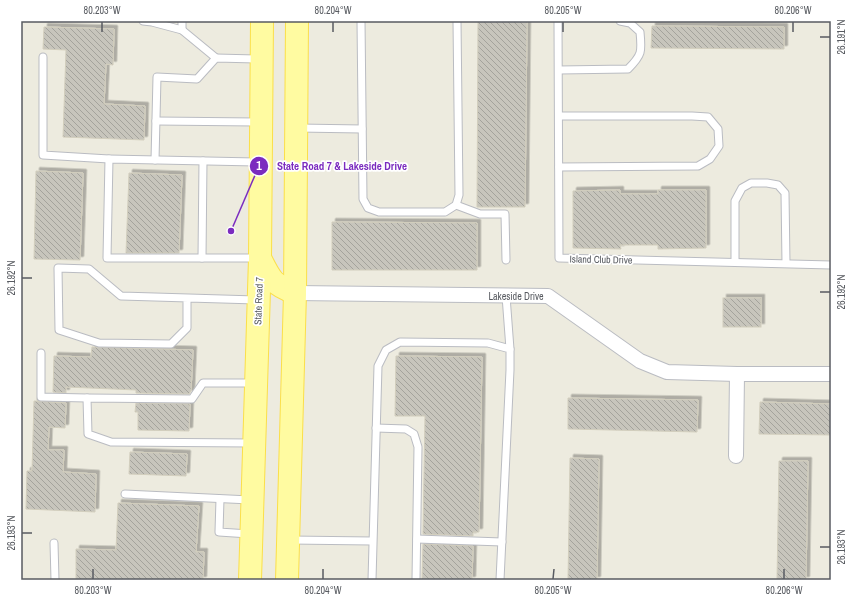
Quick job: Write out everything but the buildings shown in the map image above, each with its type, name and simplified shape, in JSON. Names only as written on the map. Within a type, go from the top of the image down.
[{"type":"main road","name":"State Road 7","points":[[250,580],[260,258],[262,21]]},
{"type":"main road","points":[[287,580],[295,293],[297,21]]},
{"type":"main road","points":[[260,258],[270,279],[279,286],[295,293]]},
{"type":"street","name":"Lakeside Drive","points":[[295,293],[548,296],[640,361],[667,372],[831,374]]},
{"type":"street","points":[[736,456],[737,374]]},
{"type":"lane","points":[[143,21],[152,21],[182,30],[216,58],[262,60]]},
{"type":"lane","points":[[182,21],[182,30]]},
{"type":"lane","points":[[361,21],[363,199],[368,208],[378,212],[445,212],[456,205],[459,195],[457,21]]},
{"type":"lane","name":"Island Club Drive","points":[[558,21],[560,258],[831,265]]},
{"type":"lane","points":[[559,70],[628,69],[638,59],[641,46],[640,32],[630,23],[620,21]]},
{"type":"lane","points":[[43,57],[43,156],[261,162]]},
{"type":"lane","points":[[155,160],[157,77],[197,79],[216,58]]},
{"type":"lane","points":[[559,116],[708,117],[718,129],[719,146],[710,159],[698,166],[559,167]]},
{"type":"lane","points":[[156,121],[261,122]]},
{"type":"lane","points":[[296,128],[362,129]]},
{"type":"lane","points":[[109,159],[107,258],[260,258]]},
{"type":"lane","points":[[202,258],[203,161]]},
{"type":"lane","points":[[735,262],[735,201],[742,188],[751,183],[767,183],[778,185],[785,193],[786,263]]},
{"type":"lane","points":[[456,205],[480,214],[505,214],[506,260]]},
{"type":"lane","points":[[187,298],[187,328],[171,344],[99,343],[59,330],[58,268],[89,269],[121,296],[258,300]]},
{"type":"lane","points":[[500,580],[510,370],[506,296]]},
{"type":"lane","points":[[372,580],[378,366],[386,350],[400,342],[488,343],[510,349]]},
{"type":"lane","points":[[41,352],[41,397],[192,399],[203,383],[256,383]]},
{"type":"lane","points":[[87,398],[88,434],[110,442],[254,443]]},
{"type":"lane","points":[[376,428],[406,429],[414,434],[418,447],[416,580]]},
{"type":"lane","points":[[125,494],[252,500]]},
{"type":"lane","points":[[220,499],[219,532],[252,534]]},
{"type":"lane","points":[[417,539],[502,542]]},
{"type":"lane","points":[[288,540],[372,541]]},
{"type":"lane","points":[[54,543],[54,580]]},
{"type":"place","name":"State Road 7 & Lakeside Drive","points":[[231,231]]}]
